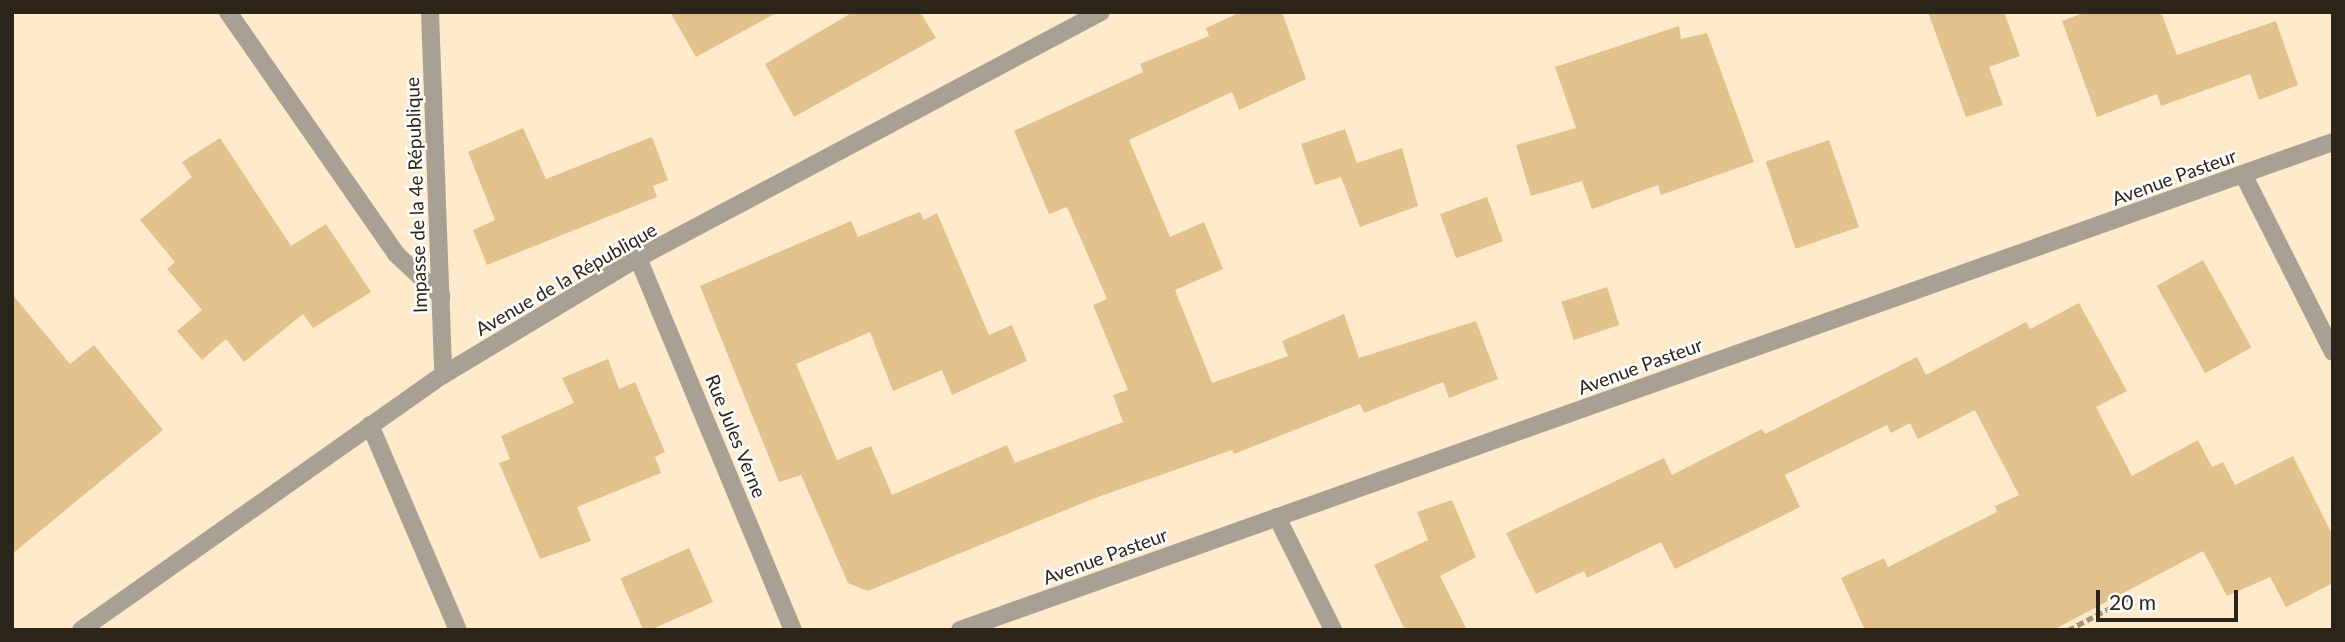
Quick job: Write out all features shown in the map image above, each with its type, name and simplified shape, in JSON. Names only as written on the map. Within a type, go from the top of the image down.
[{"type":"street","points":[[228,12],[396,254],[441,296]]},
{"type":"street","name":"Impasse de la 4e République","points":[[430,12],[443,376]]},
{"type":"street","name":"Avenue de la République","points":[[81,630],[443,376],[638,258],[1101,12]]},
{"type":"street","name":"Avenue Pasteur","points":[[960,630],[2333,142]]},
{"type":"street","points":[[2243,174],[2333,352]]},
{"type":"street","name":"Rue Jules Verne","points":[[638,258],[793,630]]},
{"type":"street","points":[[370,425],[458,630]]},
{"type":"street","points":[[1277,517],[1333,630]]},
{"type":"path","points":[[2068,630],[2131,597]]},
{"type":"building","points":[[670,12],[778,12],[696,57]]},
{"type":"building","points":[[853,12],[920,12],[936,38],[794,117],[765,64]]},
{"type":"building","points":[[1241,12],[1282,12],[1306,79],[1239,110],[1232,92],[1129,140],[1170,237],[1204,222],[1223,269],[1175,290],[1212,383],[1288,356],[1282,341],[1344,314],[1359,358],[1476,321],[1498,379],[1449,398],[1443,382],[1364,413],[1360,404],[1234,454],[1232,450],[1095,498],[868,591],[848,583],[801,475],[779,482],[700,286],[851,221],[858,237],[920,212],[924,220],[937,213],[989,335],[1012,325],[1027,361],[952,395],[942,370],[893,391],[870,332],[796,364],[837,460],[871,446],[892,495],[1007,445],[1015,463],[1123,422],[1113,395],[1128,390],[1093,305],[1107,299],[1067,207],[1049,214],[1014,131],[1143,72],[1140,64],[1209,36],[1206,28]]},
{"type":"building","points":[[1928,12],[2004,12],[2020,56],[1989,67],[2003,105],[1966,117]]},
{"type":"building","points":[[2086,12],[2161,12],[2177,55],[2276,21],[2298,85],[2259,100],[2250,74],[2161,106],[2157,94],[2097,117],[2062,21]]},
{"type":"building","points":[[1679,26],[1681,39],[1707,33],[1754,162],[1661,195],[1658,185],[1592,209],[1582,181],[1531,196],[1516,145],[1576,128],[1555,67]]},
{"type":"building","points":[[523,128],[546,179],[652,137],[668,180],[653,186],[657,197],[487,265],[473,230],[495,220],[468,152]]},
{"type":"building","points":[[1345,129],[1357,163],[1402,148],[1418,206],[1360,227],[1341,177],[1315,185],[1301,144]]},
{"type":"building","points":[[220,138],[291,246],[326,224],[371,292],[313,328],[303,314],[244,362],[226,339],[202,360],[177,331],[202,310],[167,269],[175,262],[140,220],[192,177],[182,162]]},
{"type":"building","points":[[1829,140],[1859,227],[1796,249],[1766,162]]},
{"type":"building","points":[[1487,197],[1503,241],[1456,258],[1440,214]]},
{"type":"building","points":[[2203,260],[2251,347],[2205,373],[2157,286]]},
{"type":"building","points":[[1607,287],[1619,325],[1574,340],[1561,302]]},
{"type":"building","points":[[12,294],[70,364],[94,345],[163,430],[12,554]]},
{"type":"building","points":[[2079,303],[2127,391],[2096,407],[2132,476],[2198,440],[2212,467],[2223,462],[2235,485],[2293,456],[2333,536],[2333,583],[2286,607],[2270,577],[2227,596],[2203,551],[2053,630],[1865,630],[1841,578],[1884,558],[1888,567],[1997,512],[1995,506],[2019,495],[1975,410],[1918,439],[1910,423],[1891,433],[1887,425],[1785,475],[1800,507],[1675,569],[1661,542],[1587,578],[1584,571],[1536,594],[1506,533],[1664,458],[1672,475],[1762,429],[1765,434],[1917,357],[1926,375],[2026,322],[2030,329]]},
{"type":"building","points":[[608,359],[619,389],[635,382],[665,452],[655,457],[661,473],[577,507],[591,541],[540,559],[499,463],[510,459],[501,436],[574,403],[562,378]]},
{"type":"building","points":[[1452,500],[1476,557],[1440,576],[1467,630],[1405,630],[1374,565],[1428,540],[1417,512]]},
{"type":"building","points":[[689,548],[713,602],[650,630],[643,630],[620,579]]}]
